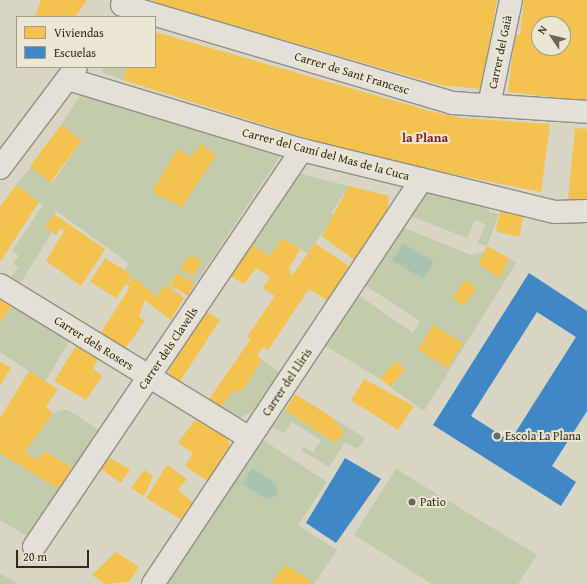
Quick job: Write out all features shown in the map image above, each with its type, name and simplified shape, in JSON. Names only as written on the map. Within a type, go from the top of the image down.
[{"type":"street","name":"Carrer del Gaià","points":[[489,105],[512,0]]},
{"type":"street","name":"Carrer de Sant Francesc","points":[[120,7],[151,16]]},
{"type":"street","name":"Carrer de Sant Francesc","points":[[156,17],[452,103],[587,112]]},
{"type":"street","name":"Carrer del Camí del Mas de la Cuca","points":[[72,73],[302,150],[555,212],[587,211]]},
{"type":"street","points":[[0,168],[72,73]]},
{"type":"street","name":"Carrer dels Clavells","points":[[34,547],[302,150]]},
{"type":"street","name":"Carrer del Lliris","points":[[153,584],[422,179]]},
{"type":"street","name":"Carrer dels Rosers","points":[[0,285],[250,438]]},
{"type":"shaded area","points":[[104,68],[127,68],[123,80],[101,72]]},
{"type":"shaded area","points":[[83,91],[283,152],[195,284],[177,273],[169,285],[184,298],[165,285],[156,297],[135,278],[122,286],[131,274],[125,270],[129,263],[56,211],[45,227],[52,232],[20,284],[11,277],[18,268],[13,263],[19,256],[12,251],[43,205],[16,185],[31,167],[52,183],[82,141],[61,125]]},
{"type":"shaded area","points":[[297,173],[349,186],[331,213],[335,216],[308,253],[282,238],[270,256],[250,242]]},
{"type":"shaded area","points":[[428,189],[489,202],[489,212],[499,214],[487,246],[477,243],[486,225],[475,220],[467,238],[411,216]]},
{"type":"shaded area","points":[[402,227],[471,255],[484,252],[500,277],[509,258],[516,263],[424,411],[391,388],[405,369],[396,361],[382,380],[324,345],[357,294],[413,333],[420,321],[366,286]]},
{"type":"shaded area","points":[[403,243],[434,262],[423,279],[392,260]]},
{"type":"shaded area","points":[[13,304],[70,340],[45,382],[0,352],[0,323]]},
{"type":"shaded area","points":[[262,360],[280,372],[252,411],[238,419],[219,410],[231,393],[243,390]]},
{"type":"shaded area","points":[[68,410],[99,430],[74,469],[45,451],[37,460],[25,452],[53,413]]},
{"type":"shaded area","points":[[285,410],[335,443],[344,432],[333,418],[365,438],[358,449],[345,442],[329,467],[301,450],[303,446],[313,452],[321,440],[292,422],[284,433],[272,427]]},
{"type":"shaded area","points":[[263,440],[327,482],[298,525],[337,550],[314,584],[166,584]]},
{"type":"shaded area","points":[[0,453],[61,490],[28,537],[0,520]]},
{"type":"shaded area","points":[[252,468],[276,483],[277,496],[266,499],[242,484]]},
{"type":"shaded area","name":"Patio","points":[[396,469],[537,555],[518,584],[432,584],[354,535]]},
{"type":"shaded area","points":[[0,573],[17,584],[0,584]]},
{"type":"building: Viviendas","points":[[41,0],[87,1],[76,16],[35,16]]},
{"type":"building: Viviendas","points":[[154,0],[497,0],[481,89],[441,85],[152,2]]},
{"type":"building: Viviendas","points":[[524,0],[587,0],[587,101],[508,92],[515,34],[520,35]]},
{"type":"building: Viviendas","points":[[156,32],[430,111],[462,118],[550,124],[541,192],[356,154],[123,80],[127,68],[156,68]]},
{"type":"building: Viviendas","points":[[61,125],[82,141],[50,182],[30,167]]},
{"type":"building: Viviendas","points":[[575,128],[587,129],[587,202],[568,200]]},
{"type":"building: Viviendas","points":[[201,144],[216,155],[182,207],[152,192],[178,149],[191,157]]},
{"type":"building: Viviendas","points":[[16,185],[39,202],[0,262],[0,207]]},
{"type":"building: Viviendas","points":[[349,186],[389,196],[387,214],[356,261],[322,236]]},
{"type":"building: Viviendas","points":[[500,211],[523,216],[519,237],[496,232]]},
{"type":"building: Viviendas","points":[[54,214],[105,249],[81,286],[46,261],[64,231],[61,228],[56,235],[45,227]]},
{"type":"building: Viviendas","points":[[282,238],[300,249],[289,268],[292,276],[315,243],[349,266],[327,300],[309,289],[268,350],[263,347],[257,356],[262,360],[243,390],[231,393],[219,410],[207,402],[251,339],[247,337],[275,296],[263,288],[270,277],[256,268],[244,284],[227,274],[249,242],[270,256]]},
{"type":"building: Viviendas","points":[[487,246],[509,258],[500,278],[478,264]]},
{"type":"building: Viviendas","points":[[190,255],[202,261],[193,276],[180,268]]},
{"type":"building: Viviendas","points":[[105,258],[131,274],[116,298],[90,282]]},
{"type":"building: Viviendas","points":[[177,273],[195,284],[188,296],[170,285]]},
{"type":"building: Viviendas","points":[[135,278],[156,297],[165,285],[184,298],[171,320],[144,300],[139,317],[145,321],[124,350],[100,334],[130,287],[125,284]]},
{"type":"building: Viviendas","points":[[465,280],[477,288],[464,306],[453,298]]},
{"type":"building: Viviendas","points":[[0,299],[11,306],[0,323]]},
{"type":"building: Viviendas","points":[[204,310],[220,320],[179,383],[170,378],[167,365]]},
{"type":"building: Viviendas","points":[[433,325],[463,343],[448,368],[418,350]]},
{"type":"building: Viviendas","points":[[77,344],[99,358],[93,368],[102,376],[86,400],[54,381]]},
{"type":"building: Viviendas","points":[[395,361],[405,369],[391,387],[381,379]]},
{"type":"building: Viviendas","points":[[0,362],[11,368],[0,385]]},
{"type":"building: Viviendas","points":[[29,371],[58,389],[46,407],[53,413],[25,452],[37,460],[45,451],[74,469],[61,490],[0,453],[0,418]]},
{"type":"building: Viviendas","points":[[364,379],[414,406],[398,430],[351,400]]},
{"type":"building: Viviendas","points":[[295,394],[333,418],[344,432],[335,443],[285,410]]},
{"type":"building: Viviendas","points":[[195,420],[227,437],[232,452],[209,482],[185,466],[193,453],[178,443]]},
{"type":"building: Viviendas","points":[[108,457],[130,469],[121,483],[101,469]]},
{"type":"building: Viviendas","points":[[167,465],[187,479],[178,490],[196,505],[185,522],[146,498]]},
{"type":"building: Viviendas","points":[[144,470],[153,476],[144,496],[131,488]]},
{"type":"building: Viviendas","points":[[116,552],[139,567],[129,582],[105,584],[92,575]]},
{"type":"building: Viviendas","points":[[285,565],[310,580],[307,584],[270,584]]},
{"type":"building: Escuelas","name":"Escola La Plana","points":[[529,273],[587,311],[587,411],[552,466],[576,482],[561,506],[433,425]],"holes":[[[537,312],[576,337],[510,441],[471,416]]]},
{"type":"building: Escuelas","points":[[345,458],[381,479],[336,543],[306,523]]},
{"type":"place","name":"Escola La Plana","points":[[497,436]]},
{"type":"place","name":"Patio","points":[[412,502]]},
{"type":"district","name":"la Plana","points":[[425,138]]}]
